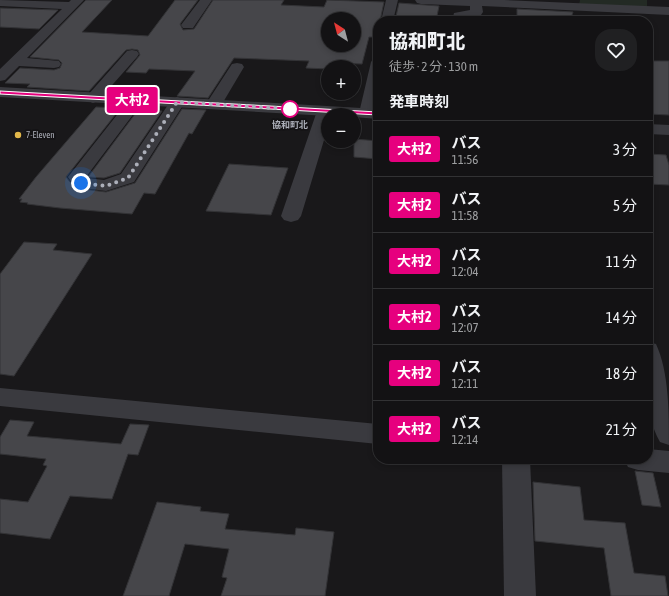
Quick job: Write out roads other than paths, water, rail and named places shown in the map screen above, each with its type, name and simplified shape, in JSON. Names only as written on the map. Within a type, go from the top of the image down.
[{"type":"street","points":[[188,25],[206,0]]},
{"type":"street","points":[[388,16],[392,0]]},
{"type":"street","points":[[421,0],[466,1],[488,9],[506,2],[669,11]]},
{"type":"street","points":[[458,16],[477,12],[466,1]]},
{"type":"street","points":[[0,2],[75,3]]},
{"type":"street","points":[[0,77],[75,3]]},
{"type":"street","points":[[612,8],[614,16]]},
{"type":"street","points":[[44,18],[58,19]]},
{"type":"street","points":[[93,98],[132,54]]},
{"type":"street","points":[[15,62],[54,64]]},
{"type":"street","points":[[214,104],[237,67]]},
{"type":"street","points":[[0,92],[321,111]]},
{"type":"street","points":[[136,100],[77,177],[81,183],[106,186],[128,178],[177,102]]},
{"type":"street","points":[[361,113],[372,113]]},
{"type":"street","points":[[291,216],[321,123]]},
{"type":"street","points":[[653,129],[669,130]]},
{"type":"street","points":[[653,370],[669,435]]},
{"type":"street","points":[[0,397],[373,434]]},
{"type":"street","points":[[653,460],[669,462]]},
{"type":"street","points":[[516,464],[520,596]]},
{"type":"place","name":"協和町北","points":[[290,109]]},
{"type":"place","name":"7-Eleven","points":[[18,135]]}]
